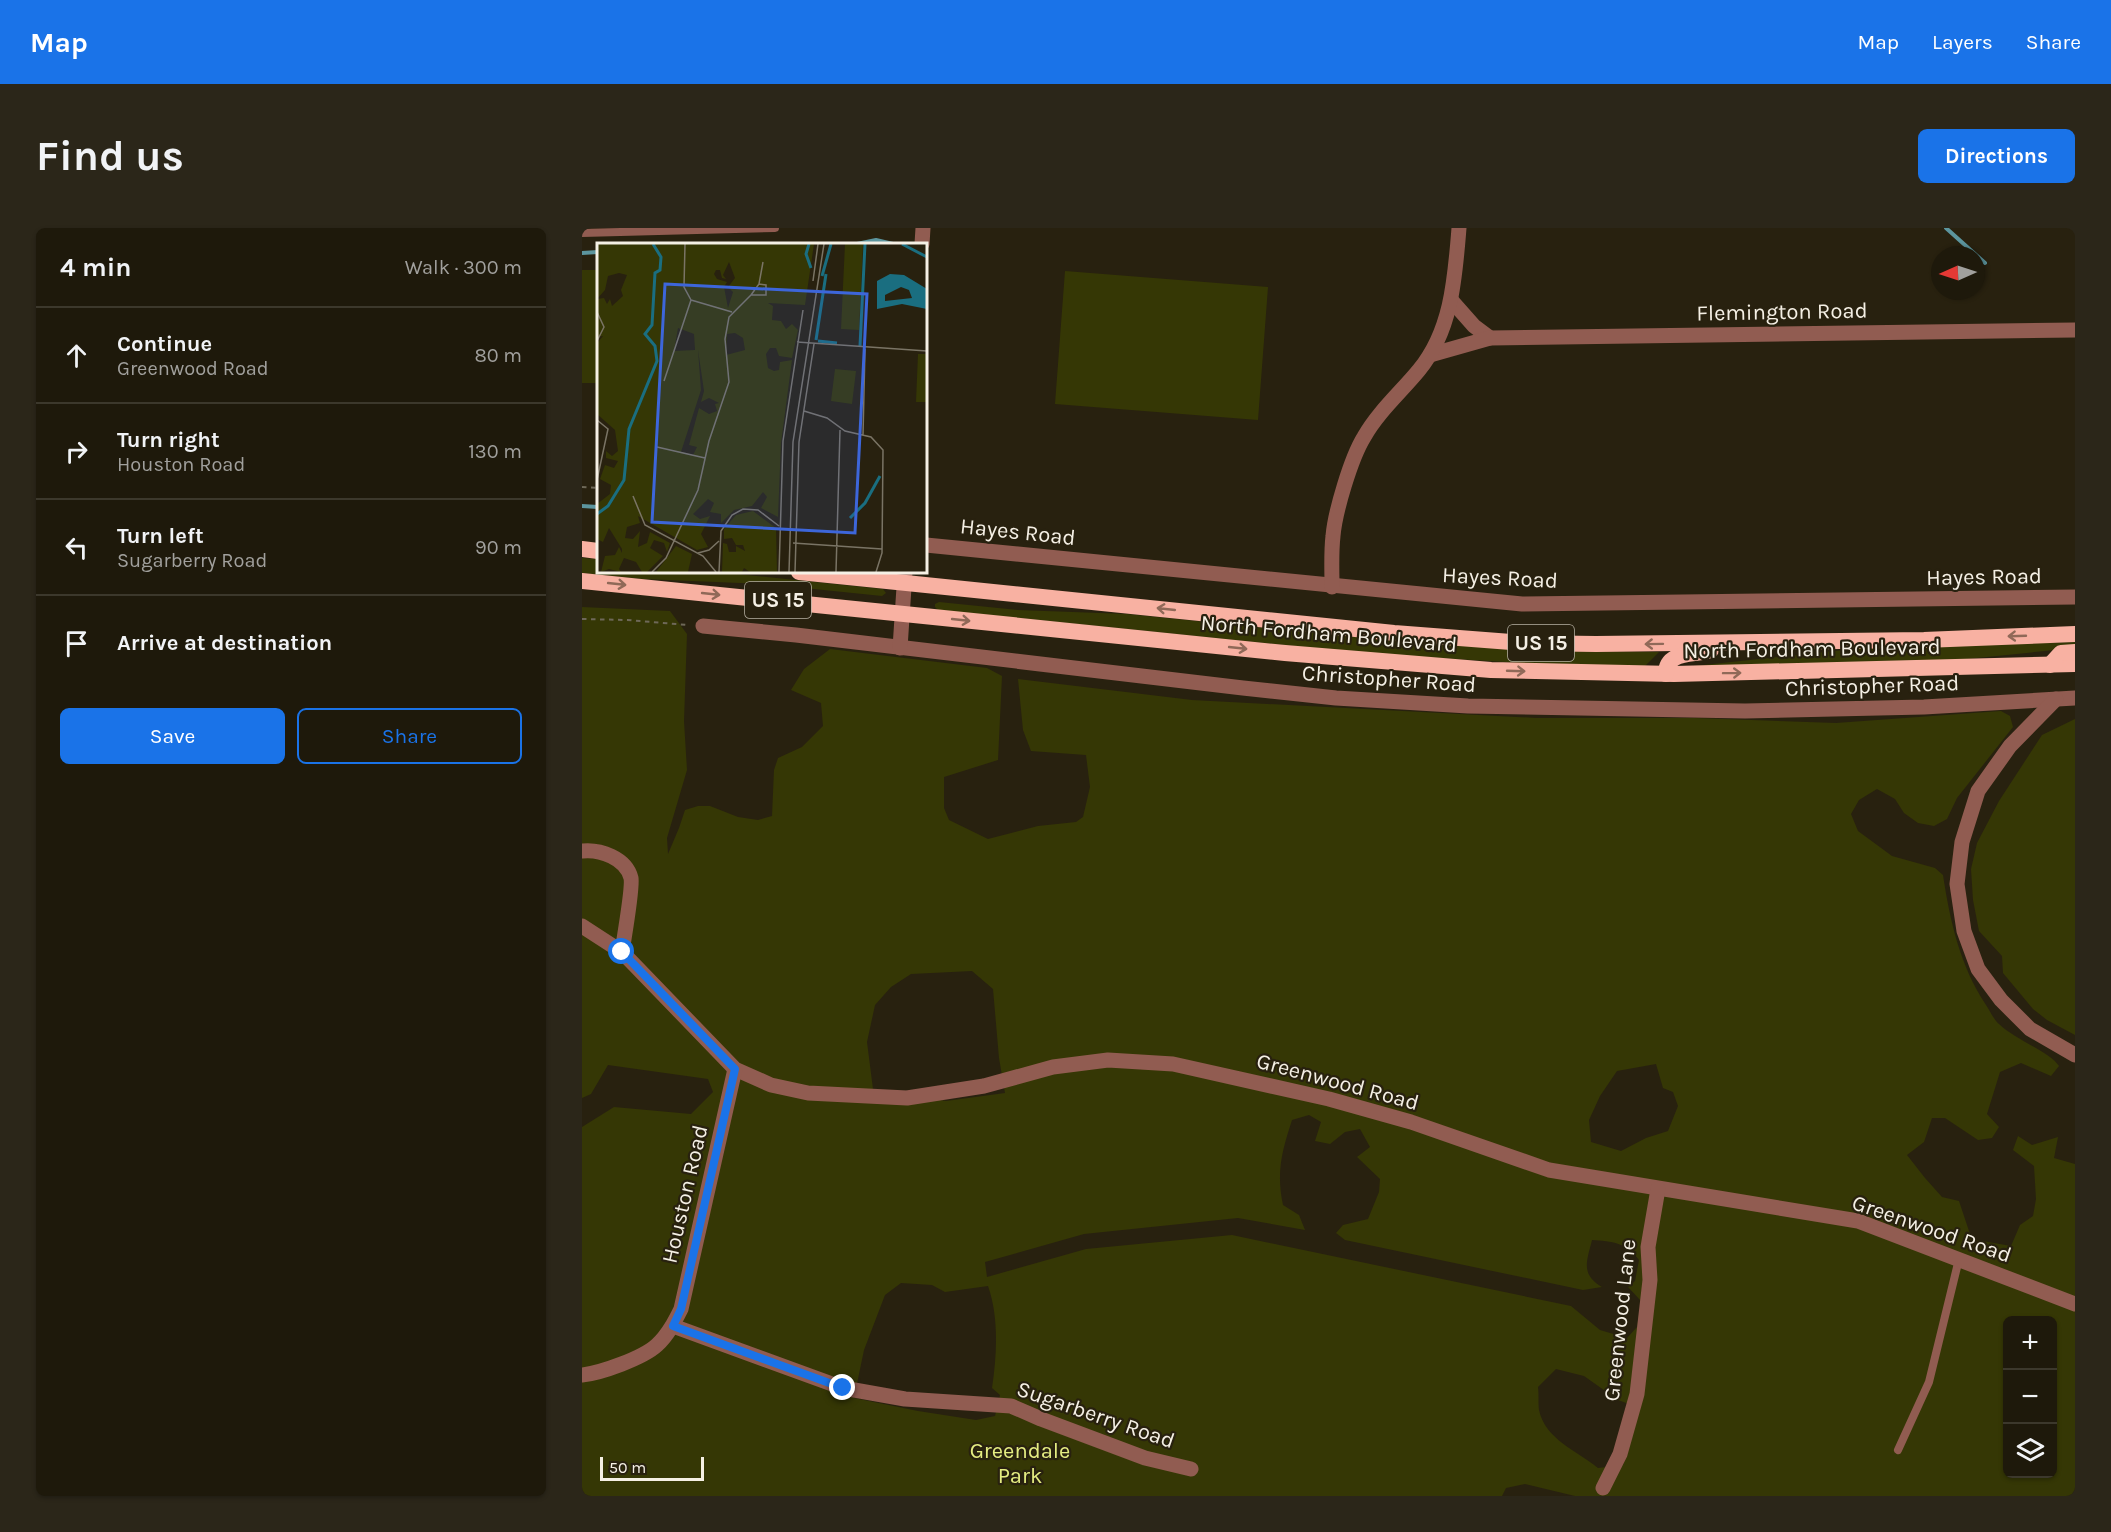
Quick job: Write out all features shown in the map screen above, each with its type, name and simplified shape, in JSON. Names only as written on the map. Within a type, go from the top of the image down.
[{"type":"highway","points":[[582,549],[597,551]]},
{"type":"highway","name":"North Fordham Boulevard","points":[[820,573],[905,577],[1462,639],[1596,644],[1924,640],[2075,634]]},
{"type":"highway","name":"North Fordham Boulevard","points":[[582,581],[1388,662],[1530,671],[1666,674],[1904,670],[2075,664]]},
{"type":"highway","points":[[1666,674],[1668,662],[1677,656],[1701,653],[1731,642]]},
{"type":"highway","points":[[2050,665],[2061,653],[2075,652]]},
{"type":"street","points":[[1332,586],[1333,535],[1347,478],[1364,437],[1430,355],[1445,323],[1456,274],[1459,228]]},
{"type":"street","points":[[1451,300],[1474,326],[1490,338]]},
{"type":"street","name":"Flemington Road","points":[[1430,355],[1490,338],[2075,330]]},
{"type":"street","name":"Hayes Road","points":[[927,544],[1522,604],[2075,597]]},
{"type":"street","points":[[900,648],[905,577]]},
{"type":"street","name":"Christopher Road","points":[[703,626],[796,634],[1336,698],[1468,706],[1745,711],[1924,707],[2075,698]]},
{"type":"street","points":[[2056,699],[2010,746],[1978,791],[1962,842],[1957,884],[1964,931],[1977,969],[2001,1000],[2030,1029],[2075,1054]]},
{"type":"street","points":[[582,851],[599,851],[616,859],[625,867],[631,879],[622,952]]},
{"type":"street","name":"Greenwood Road","points":[[582,926],[622,952],[735,1069],[771,1085],[808,1093],[907,1098],[984,1086],[1053,1067],[1108,1060],[1173,1064],[1329,1099],[1411,1122],[1549,1170],[1858,1221],[2075,1304]]},
{"type":"street","name":"Houston Road","points":[[673,1326],[681,1309],[735,1069]]},
{"type":"street","name":"Greenwood Lane","points":[[1603,1488],[1620,1454],[1637,1394],[1650,1280],[1648,1246],[1658,1189]]},
{"type":"street","points":[[582,1376],[629,1360],[657,1346],[673,1326]]},
{"type":"street","name":"Sugarberry Road","points":[[673,1326],[843,1388],[905,1399],[1011,1406],[1146,1458],[1191,1469]]},
{"type":"lane","points":[[582,233],[775,228]]},
{"type":"lane","points":[[1898,1450],[1929,1382],[1959,1260]]},
{"type":"path","points":[[582,487],[597,488]]},
{"type":"path","points":[[582,619],[703,626]]},
{"type":"green space","points":[[582,270],[597,270],[597,383],[582,383]]},
{"type":"green space","points":[[1065,271],[1268,287],[1258,420],[1055,404]]},
{"type":"green space","points":[[582,558],[597,559],[597,573],[727,573],[883,589],[886,593],[882,596],[765,584],[643,579],[582,573]]},
{"type":"green space","points":[[939,602],[1018,610],[1127,614],[1393,641],[1659,652],[1645,666],[1537,664],[1374,654],[938,610],[935,604]]},
{"type":"green space","name":"Greendale Park","points":[[582,607],[670,611],[687,634],[684,721],[687,770],[667,838],[668,854],[685,810],[698,806],[710,806],[738,817],[758,820],[772,816],[774,770],[778,758],[802,747],[823,726],[821,703],[791,690],[804,669],[830,649],[987,668],[1002,676],[998,760],[944,777],[944,808],[949,820],[988,839],[1038,826],[1076,822],[1083,817],[1090,787],[1086,755],[1031,751],[1023,730],[1018,679],[1192,700],[1536,718],[1695,718],[1836,723],[2001,711],[2010,716],[2013,727],[1957,798],[1947,819],[1934,826],[1918,823],[1904,813],[1895,799],[1877,789],[1859,800],[1851,814],[1858,831],[1892,856],[1935,868],[1943,875],[1957,943],[1969,975],[1992,1015],[2006,1030],[2048,1056],[2059,1066],[2051,1076],[2021,1063],[2000,1072],[1987,1114],[1999,1127],[1992,1138],[1978,1140],[1945,1118],[1932,1118],[1924,1142],[1907,1155],[1942,1197],[1959,1201],[1970,1234],[1977,1240],[2011,1246],[2020,1225],[2033,1216],[2036,1199],[2034,1166],[2013,1150],[2018,1136],[2032,1145],[2058,1137],[2054,1158],[2075,1164],[2075,1496],[1575,1496],[1525,1484],[1506,1488],[1502,1496],[582,1496],[582,1127],[614,1107],[691,1114],[713,1092],[708,1079],[608,1065],[591,1094],[582,1098]],"holes":[[[972,971],[993,989],[999,1058],[1005,1093],[946,1101],[873,1089],[867,1042],[875,1005],[891,987],[911,974]],[[1656,1064],[1663,1088],[1673,1092],[1678,1106],[1668,1131],[1646,1138],[1621,1151],[1591,1142],[1589,1120],[1600,1096],[1617,1071]],[[1309,1115],[1321,1122],[1315,1141],[1330,1144],[1345,1132],[1360,1129],[1370,1147],[1357,1157],[1380,1179],[1379,1192],[1368,1219],[1343,1225],[1336,1233],[1345,1240],[1583,1290],[1602,1287],[1590,1277],[1588,1272],[1587,1261],[1592,1240],[1619,1244],[1639,1260],[1635,1281],[1628,1287],[1641,1301],[1637,1327],[1627,1338],[1600,1330],[1571,1306],[1232,1235],[1086,1249],[987,1277],[985,1262],[1084,1234],[1238,1218],[1305,1230],[1299,1215],[1283,1205],[1281,1193],[1281,1162],[1292,1120]],[[901,1283],[932,1285],[945,1292],[988,1286],[994,1310],[996,1336],[992,1388],[1000,1395],[995,1416],[976,1420],[854,1398],[864,1350],[885,1295]],[[1556,1369],[1584,1376],[1618,1400],[1640,1408],[1623,1465],[1598,1468],[1555,1437],[1542,1420],[1538,1387]]]},
{"type":"green space","points":[[2075,642],[2075,648],[1947,661],[1694,666],[1863,648]]},
{"type":"green space","points":[[2075,719],[2075,1035],[2047,1020],[2033,1009],[2003,973],[2002,956],[1979,931],[1973,900],[1971,869],[1977,843],[1999,801],[2042,735]]},
{"type":"waterway","points":[[1946,228],[1966,246]]},
{"type":"waterway","points":[[862,243],[876,240],[889,243]]},
{"type":"waterway","points":[[582,253],[597,252]]},
{"type":"waterway","points":[[582,506],[597,507]]},
{"type":"route","points":[[622,952],[735,1069],[681,1309],[673,1326],[843,1388]]}]
